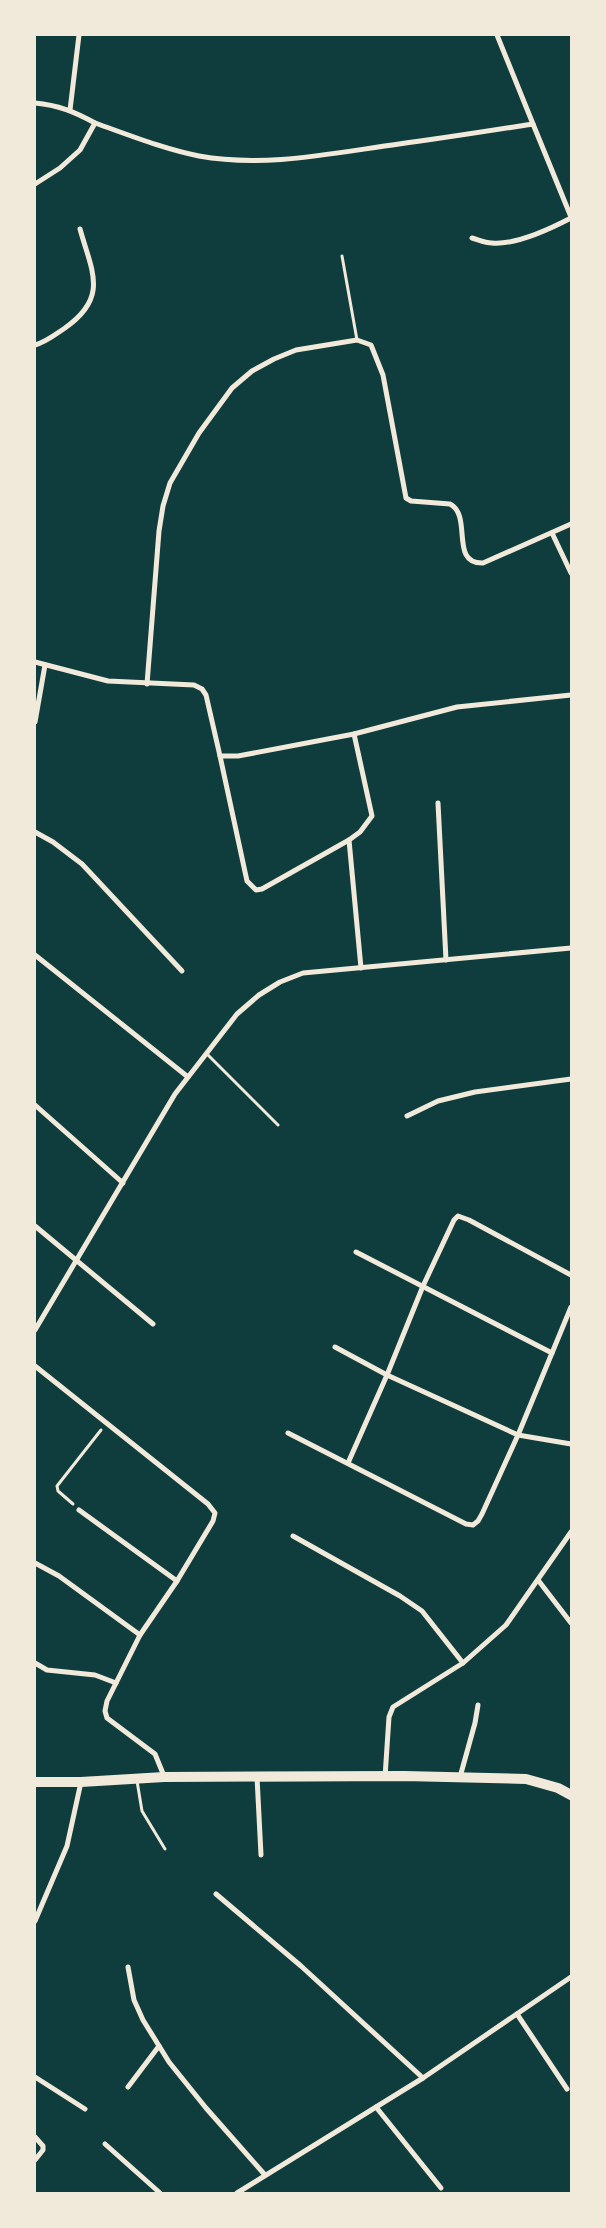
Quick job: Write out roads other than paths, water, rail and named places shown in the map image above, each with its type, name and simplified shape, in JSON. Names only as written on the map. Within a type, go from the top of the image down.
[{"type":"main road","points":[[35,1782],[81,1782],[164,1777],[460,1777],[526,1779],[558,1788],[571,1795]]},
{"type":"street","points":[[70,110],[79,35]]},
{"type":"street","points":[[472,238],[490,244],[503,243],[551,228],[571,218],[497,35]]},
{"type":"street","points":[[35,103],[49,104],[70,110],[95,123],[139,139],[199,156],[238,160],[279,160],[533,124]]},
{"type":"street","points":[[35,184],[60,168],[80,150],[95,123]]},
{"type":"street","points":[[35,345],[75,321],[93,296],[94,283],[80,229]]},
{"type":"street","points":[[147,684],[163,506],[170,483],[199,433],[223,398],[252,371],[296,350],[357,340],[371,345],[383,375],[408,499],[454,506],[461,518],[465,554],[477,563],[483,563],[571,524]]},
{"type":"street","points":[[552,533],[571,573]]},
{"type":"street","points":[[35,662],[108,681],[194,685],[202,689],[206,695],[247,881],[256,890],[262,889],[349,840],[360,832],[372,816],[354,734]]},
{"type":"street","points":[[35,722],[45,665]]},
{"type":"street","points":[[220,756],[238,756],[354,734],[457,707],[571,696]]},
{"type":"street","points":[[438,803],[446,960]]},
{"type":"street","points":[[35,832],[53,842],[82,864],[182,971]]},
{"type":"street","points":[[349,840],[361,968]]},
{"type":"street","points":[[35,1330],[175,1094],[238,1014],[259,995],[280,982],[303,973],[571,948]]},
{"type":"street","points":[[35,955],[188,1077]]},
{"type":"street","points":[[407,1116],[438,1102],[475,1092],[571,1079]]},
{"type":"street","points":[[35,1105],[123,1183]]},
{"type":"street","points":[[348,1463],[387,1375],[423,1286],[454,1220],[458,1216],[469,1220],[571,1275]]},
{"type":"street","points":[[35,1226],[153,1324]]},
{"type":"street","points":[[356,1252],[552,1353]]},
{"type":"street","points":[[288,1433],[466,1524],[473,1525],[478,1521],[518,1435],[571,1307]]},
{"type":"street","points":[[335,1347],[387,1375],[518,1435],[571,1444]]},
{"type":"street","points":[[35,1366],[208,1504],[215,1513],[213,1521],[176,1582],[140,1634],[107,1702],[105,1711],[107,1718],[155,1754],[164,1777]]},
{"type":"street","points":[[79,1510],[176,1582]]},
{"type":"street","points":[[385,1777],[389,1717],[393,1707],[463,1662],[506,1626],[571,1532]]},
{"type":"street","points":[[293,1536],[400,1596],[422,1611],[463,1662]]},
{"type":"street","points":[[35,1563],[59,1576],[140,1634]]},
{"type":"street","points":[[538,1580],[571,1623]]},
{"type":"street","points":[[35,1663],[47,1670],[87,1674],[116,1683]]},
{"type":"street","points":[[460,1777],[478,1705]]},
{"type":"street","points":[[258,1777],[261,1855]]},
{"type":"street","points":[[35,1921],[67,1846],[81,1782]]},
{"type":"street","points":[[216,1894],[301,1966],[424,2078]]},
{"type":"street","points":[[128,1967],[134,2000],[142,2020],[169,2062],[206,2108],[265,2175]]},
{"type":"street","points":[[237,2193],[424,2078],[571,1977]]},
{"type":"street","points":[[517,2014],[567,2089]]},
{"type":"street","points":[[128,2087],[160,2046]]},
{"type":"street","points":[[35,2077],[85,2109]]},
{"type":"street","points":[[376,2107],[441,2188]]},
{"type":"street","points":[[35,2137],[43,2146],[43,2150],[35,2160]]},
{"type":"street","points":[[106,2144],[160,2193]]},
{"type":"lane","points":[[342,256],[357,340]]},
{"type":"lane","points":[[207,1054],[278,1125]]},
{"type":"lane","points":[[136,1778],[142,1811],[165,1849]]}]
